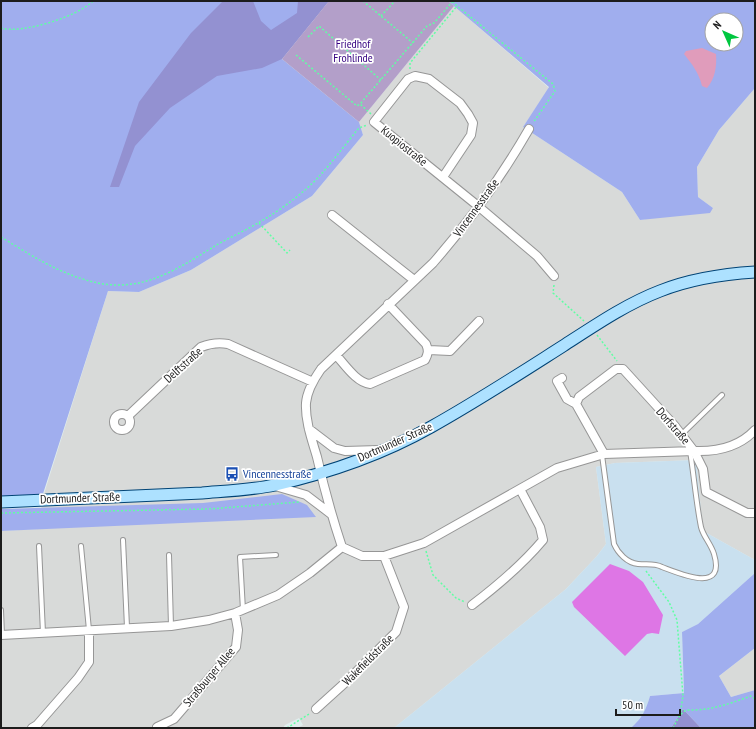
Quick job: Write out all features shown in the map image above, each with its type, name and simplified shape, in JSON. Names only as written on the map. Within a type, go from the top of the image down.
[{"type":"main road","name":"Dortmunder Straße","points":[[1,502],[202,493],[273,485],[320,472],[381,450],[429,428],[486,396],[592,328],[660,291],[682,283],[706,278],[755,272]]},
{"type":"street","points":[[408,79],[415,76],[429,79],[460,103],[473,123],[471,134],[442,177]]},
{"type":"street","name":"Kuopiostraße","points":[[408,79],[375,121],[537,256],[554,276]]},
{"type":"street","name":"Vincennesstraße","points":[[320,472],[309,429],[306,402],[313,382],[321,370],[450,244],[515,154],[529,129]]},
{"type":"street","points":[[332,215],[414,280]]},
{"type":"street","points":[[336,355],[358,379],[365,384],[370,384],[425,360],[429,350],[426,344],[388,304]]},
{"type":"street","points":[[429,350],[450,351],[479,321]]},
{"type":"street","name":"Delftstraße","points":[[128,416],[201,347],[211,343],[220,342],[228,344],[313,382]]},
{"type":"street","name":"Dorfstraße","points":[[576,404],[579,397],[616,369],[622,369],[681,434],[692,451],[712,451],[732,446],[748,437],[755,430]]},
{"type":"street","points":[[562,378],[556,381],[567,399],[576,404],[603,455]]},
{"type":"street","points":[[309,429],[334,448],[345,451],[381,450]]},
{"type":"street","points":[[320,472],[331,514],[342,547],[362,556],[384,556],[424,543],[557,468],[603,455],[692,451],[703,469],[706,492],[747,513],[755,513]]},
{"type":"street","points":[[273,485],[306,495],[331,514]]},
{"type":"street","points":[[472,605],[496,587],[532,553],[543,540],[540,527],[520,489]]},
{"type":"street","points":[[2,635],[127,627],[171,626],[209,620],[239,611],[278,595],[310,574],[342,547]]},
{"type":"street","name":"Wakefieldstraße","points":[[316,710],[396,632],[404,607],[384,556]]},
{"type":"street","name":"Straßburger Allee","points":[[157,727],[174,719],[236,647],[239,611]]},
{"type":"street","points":[[32,728],[37,725],[73,684],[89,662],[89,630]]},
{"type":"lane","points":[[681,434],[722,395]]},
{"type":"lane","points":[[603,455],[614,544],[619,553],[628,561],[640,564],[658,565],[678,574],[694,578],[712,576],[717,569],[714,553],[702,532],[692,451]]},
{"type":"lane","points":[[123,540],[127,627]]},
{"type":"lane","points":[[39,546],[43,633]]},
{"type":"lane","points":[[81,546],[89,630]]},
{"type":"lane","points":[[169,555],[171,626]]},
{"type":"lane","points":[[239,611],[240,557],[276,555]]},
{"type":"lane","points":[[1,610],[2,635]]},
{"type":"path","points":[[1,28],[29,27],[67,17],[80,11],[93,1]]},
{"type":"path","points":[[363,1],[413,43]]},
{"type":"path","points":[[381,16],[395,1]]},
{"type":"path","points":[[296,55],[357,106],[427,26],[434,23],[453,1],[457,6],[553,84],[555,90],[529,129]]},
{"type":"path","points":[[408,79],[410,63],[457,6]]},
{"type":"path","points":[[308,36],[319,26],[381,80]]},
{"type":"path","points":[[1,237],[56,270],[86,280],[103,284],[121,285],[144,282],[164,274],[259,223],[305,190],[315,181],[359,128],[375,121],[360,104]]},
{"type":"path","points":[[259,223],[287,253],[290,250]]},
{"type":"path","name":"Dortmunder Straße","points":[[1,513],[209,509],[303,501]]},
{"type":"path","points":[[424,543],[434,575],[456,598],[472,605]]},
{"type":"path","points":[[640,564],[650,575],[669,602],[677,620],[683,696],[680,715],[674,728]]},
{"type":"path","points":[[680,715],[686,710],[699,711],[751,696],[755,698]]},
{"type":"path","points":[[288,728],[316,710]]},
{"type":"shaded area","points":[[1,1],[329,1],[282,59],[359,122],[363,135],[312,196],[191,270],[139,292],[108,291],[41,500],[1,502]]},
{"type":"shaded area","points":[[223,1],[253,1],[261,21],[271,30],[297,13],[298,1],[329,1],[282,59],[262,68],[217,76],[170,108],[135,146],[119,187],[110,187],[139,102],[191,33]]},
{"type":"shaded area","points":[[448,1],[755,1],[755,88],[719,130],[697,167],[698,197],[713,208],[710,213],[640,220],[622,192],[523,127],[549,87]]},
{"type":"shaded area","points":[[454,6],[549,88],[523,127],[622,192],[640,220],[713,208],[698,197],[697,167],[719,130],[755,88],[755,560],[703,531],[696,460],[615,463],[596,467],[606,544],[597,556],[566,589],[394,728],[297,728],[303,725],[299,718],[285,725],[283,728],[1,728],[1,531],[38,529],[43,497],[108,291],[139,292],[191,270],[312,196],[363,135],[359,122]]},
{"type":"shaded area","points":[[702,48],[704,49],[704,52],[711,52],[716,54],[715,72],[712,81],[707,88],[702,86],[697,73],[684,54],[686,51]]},
{"type":"shaded area","points":[[696,460],[703,531],[755,560],[755,573],[698,624],[682,632],[684,693],[650,696],[646,710],[631,728],[394,728],[566,589],[597,556],[606,544],[596,467],[615,463]]},
{"type":"shaded area","points":[[282,494],[307,505],[316,517],[1,531],[1,509],[203,503]]},
{"type":"shaded area","points":[[610,564],[629,571],[643,582],[663,615],[659,634],[647,634],[625,656],[574,607],[572,602]]},
{"type":"shaded area","points":[[755,573],[755,648],[719,676],[731,697],[755,690],[755,728],[701,728],[683,709],[671,728],[631,728],[643,714],[650,696],[684,693],[682,632],[698,624]]},
{"type":"shaded area","points":[[755,648],[755,690],[731,697],[719,676]]},
{"type":"shaded area","points":[[683,709],[701,728],[671,728]]},
{"type":"green space","name":"Friedhof Frohlinde","points":[[329,1],[448,1],[454,6],[359,122],[282,59]]},
{"type":"place","name":"Vincennesstraße","points":[[232,474]]}]
